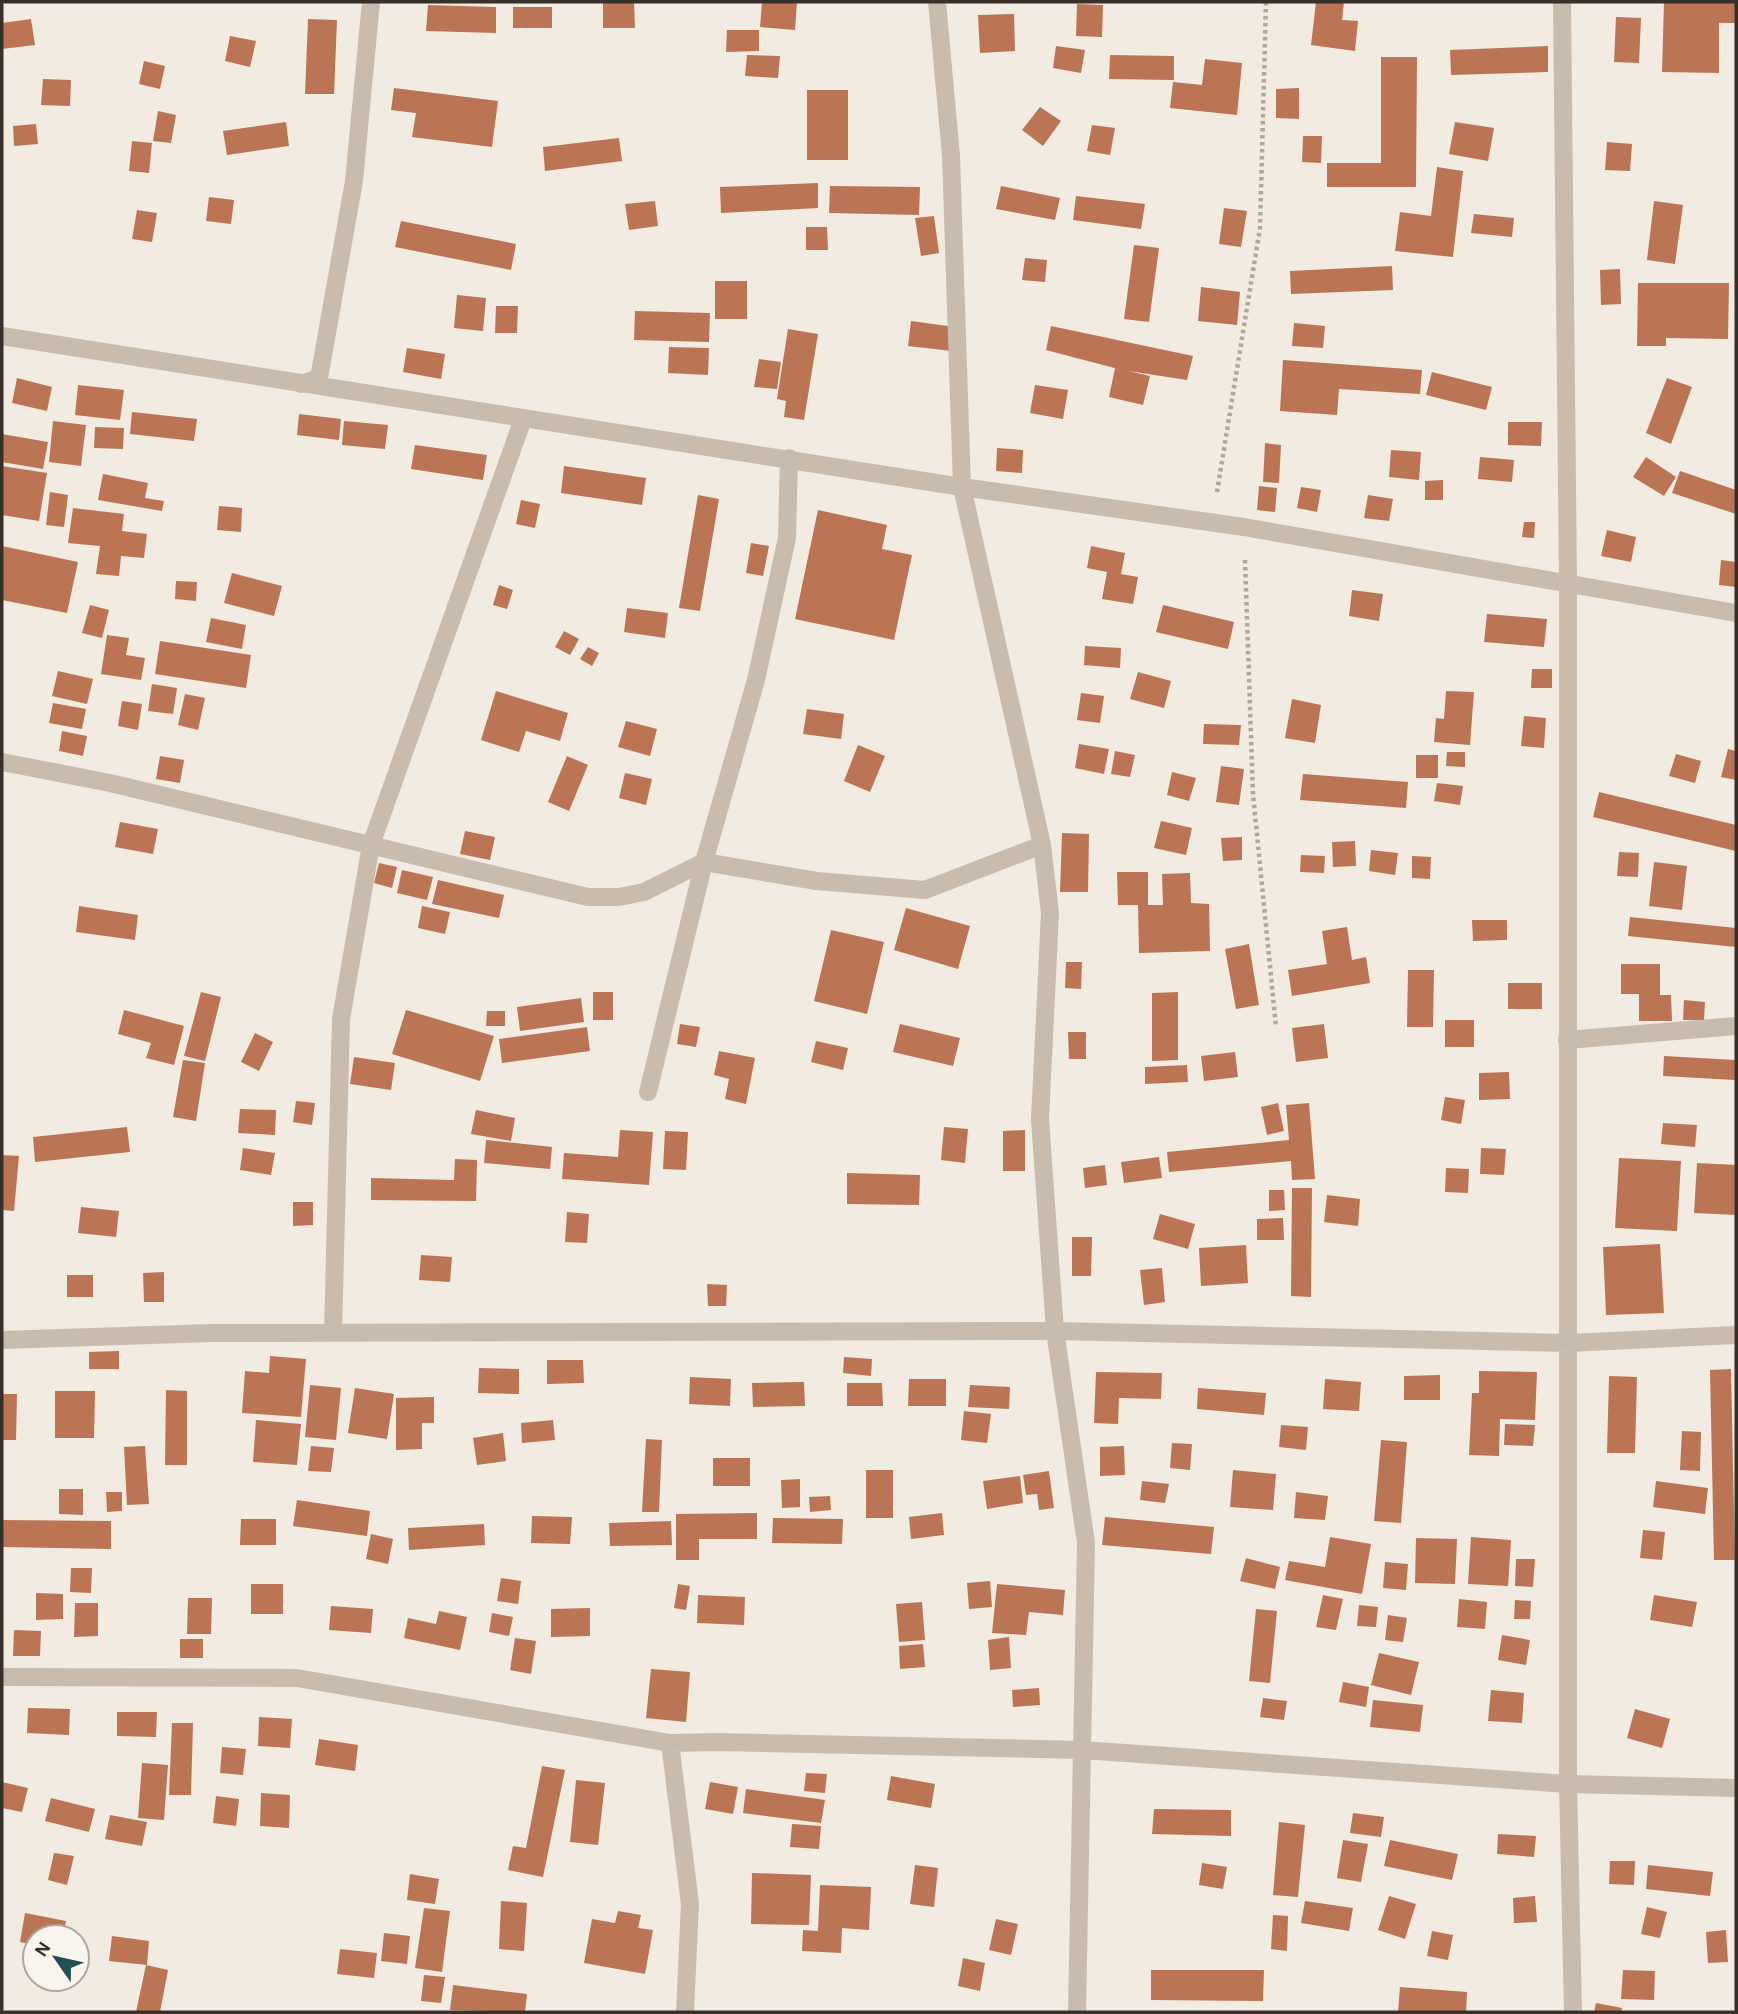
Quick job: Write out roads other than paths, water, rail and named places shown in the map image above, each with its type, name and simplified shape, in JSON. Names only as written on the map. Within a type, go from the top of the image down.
[{"type":"street","points":[[301,384],[319,378],[354,181],[372,2]]},
{"type":"street","points":[[937,2],[951,156],[962,487],[1042,845],[1051,913],[1040,1119],[1055,1331],[1086,1543],[1077,2012]]},
{"type":"street","points":[[1562,2],[1568,582],[1568,1784],[1573,2012]]},
{"type":"street","points":[[2,336],[962,487],[1244,527],[1736,613]]},
{"type":"street","points":[[333,1333],[341,1019],[371,845],[523,419]]},
{"type":"street","points":[[648,1092],[704,862],[756,680],[787,538],[789,458]]},
{"type":"street","points":[[2,762],[110,783],[588,897],[618,897],[644,892],[704,862],[817,881],[925,890],[1042,845]]},
{"type":"street","points":[[1567,1041],[1736,1026]]},
{"type":"street","points":[[2,1339],[333,1333],[1055,1331],[1569,1343],[1736,1335]]},
{"type":"street","points":[[2,1677],[297,1678],[670,1743],[1082,1750],[1568,1784],[1736,1788]]},
{"type":"street","points":[[670,1743],[690,1904],[685,2012]]}]
